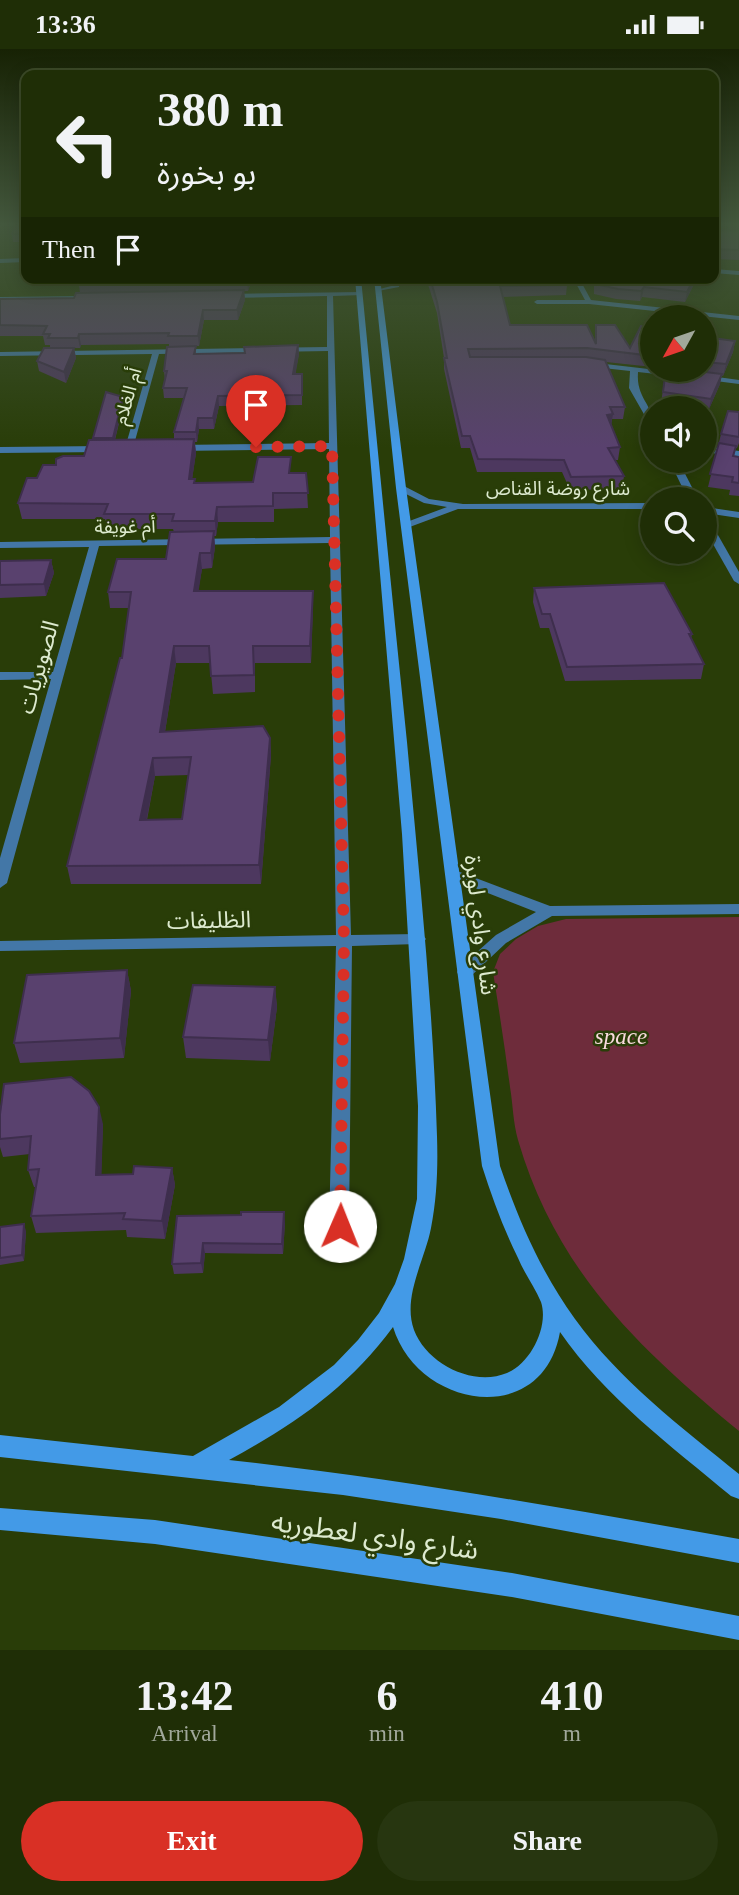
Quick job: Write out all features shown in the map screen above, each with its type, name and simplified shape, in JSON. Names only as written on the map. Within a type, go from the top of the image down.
[{"type":"street","points":[[0,299],[29,299]]},
{"type":"street","points":[[330,299],[344,941],[340,1226]]},
{"type":"street","points":[[195,1467],[257,1433],[320,1392],[350,1364],[376,1334],[403,1288],[423,1223],[430,1163],[418,939],[360,299]]},
{"type":"street","name":"شارع وادي لوبرة","points":[[380,299],[401,488],[491,1165],[506,1211],[527,1258],[552,1303],[590,1353],[679,1438],[739,1488]]},
{"type":"street","points":[[537,302],[589,302],[739,318]]},
{"type":"street","points":[[0,354],[332,349]]},
{"type":"street","name":"أم الغلام","points":[[129,448],[156,352]]},
{"type":"street","points":[[577,363],[640,370]]},
{"type":"street","points":[[634,369],[633,389],[640,401]]},
{"type":"street","points":[[718,379],[739,382]]},
{"type":"street","points":[[170,448],[332,446]]},
{"type":"street","points":[[0,450],[143,448]]},
{"type":"street","points":[[717,451],[739,454]]},
{"type":"street","name":"شارع روضة القناص","points":[[401,488],[427,501],[463,507],[640,506]]},
{"type":"street","name":"شارع روضة القناص","points":[[407,525],[432,514],[463,507]]},
{"type":"street","points":[[717,512],[739,515]]},
{"type":"street","name":"أم غويفة","points":[[0,545],[335,540]]},
{"type":"street","points":[[717,542],[739,581]]},
{"type":"street","name":"الصويريات","points":[[0,883],[95,544]]},
{"type":"street","points":[[0,676],[58,675]]},
{"type":"street","points":[[452,874],[549,911],[739,909]]},
{"type":"street","points":[[465,972],[501,939],[549,911]]},
{"type":"street","name":"الظليفات","points":[[0,946],[418,939]]},
{"type":"street","points":[[403,1288],[404,1330],[417,1355],[438,1375],[466,1387],[496,1387],[522,1376],[541,1356],[551,1332],[552,1303]]},
{"type":"street","name":"شارع وادي لعطوريه","points":[[0,1446],[342,1485],[501,1508],[739,1551]]},
{"type":"street","name":"شارع وادي لعطوريه","points":[[0,1519],[169,1534],[512,1585],[739,1627]]},
{"type":"green space","name":"space","points":[[739,917],[739,1431],[667,1369],[635,1337],[578,1267],[554,1229],[534,1186],[516,1134],[493,972],[500,954],[516,939],[538,926],[566,919]]},
{"type":"building","points":[[0,299],[241,299],[237,310],[203,310],[198,336],[168,336],[169,333],[79,334],[78,338],[48,338],[50,334],[43,334],[47,326],[0,325]]},
{"type":"building","points":[[436,299],[503,299],[510,325],[587,325],[596,344],[596,325],[615,325],[630,348],[640,328],[640,354],[587,348],[468,349],[470,357],[586,357],[605,360],[625,407],[610,407],[613,414],[607,415],[620,447],[608,448],[624,476],[571,477],[564,460],[478,459],[470,436],[462,436],[444,358],[447,358]]},
{"type":"building","points":[[718,339],[735,341],[726,364],[718,363]]},
{"type":"building","points":[[298,345],[293,374],[302,374],[302,395],[218,396],[213,418],[198,418],[196,432],[174,432],[187,388],[163,388],[167,371],[164,371],[167,347],[196,346],[194,354],[245,353],[244,347]]},
{"type":"building","points":[[44,348],[74,348],[64,372],[37,361]]},
{"type":"building","points":[[718,374],[722,374],[712,396],[663,392],[664,382],[717,382]]},
{"type":"building","points":[[106,392],[123,397],[113,438],[93,438]]},
{"type":"building","points":[[728,411],[739,412],[739,437],[721,434]]},
{"type":"building","points":[[194,439],[189,479],[195,479],[194,483],[253,482],[258,457],[291,457],[289,473],[306,473],[308,493],[273,493],[273,506],[217,507],[215,521],[172,521],[174,514],[104,514],[108,504],[18,503],[27,478],[37,478],[43,465],[56,465],[56,459],[63,456],[84,456],[89,440]]},
{"type":"building","points":[[719,443],[736,446],[733,456],[739,457],[739,483],[732,482],[733,477],[710,474],[717,473]]},
{"type":"building","points":[[214,531],[211,553],[200,553],[194,591],[313,591],[310,646],[253,646],[254,675],[211,676],[209,646],[174,646],[160,732],[263,726],[270,738],[259,865],[67,866],[122,658],[131,592],[108,592],[117,559],[166,559],[170,532]],"holes":[[[191,757],[182,819],[140,820],[153,758]]]},
{"type":"building","points":[[51,560],[44,584],[0,585],[0,561]]},
{"type":"building","points":[[664,583],[692,634],[689,634],[704,664],[567,667],[550,614],[542,614],[534,588]]},
{"type":"building","points":[[127,970],[120,1038],[14,1043],[27,975]]},
{"type":"building","points":[[193,985],[275,987],[268,1040],[183,1037]]},
{"type":"building","points":[[71,1077],[89,1091],[99,1107],[96,1175],[133,1174],[134,1166],[172,1168],[162,1221],[123,1219],[125,1213],[31,1216],[39,1169],[28,1170],[31,1136],[0,1139],[4,1084]]},
{"type":"building","points":[[241,1212],[284,1212],[282,1244],[203,1243],[201,1263],[172,1264],[177,1216],[241,1215]]},
{"type":"building","points":[[24,1224],[22,1255],[0,1258],[0,1227]]},
{"type":"route","points":[[256,447],[332,446],[344,941],[340,1226]]}]
